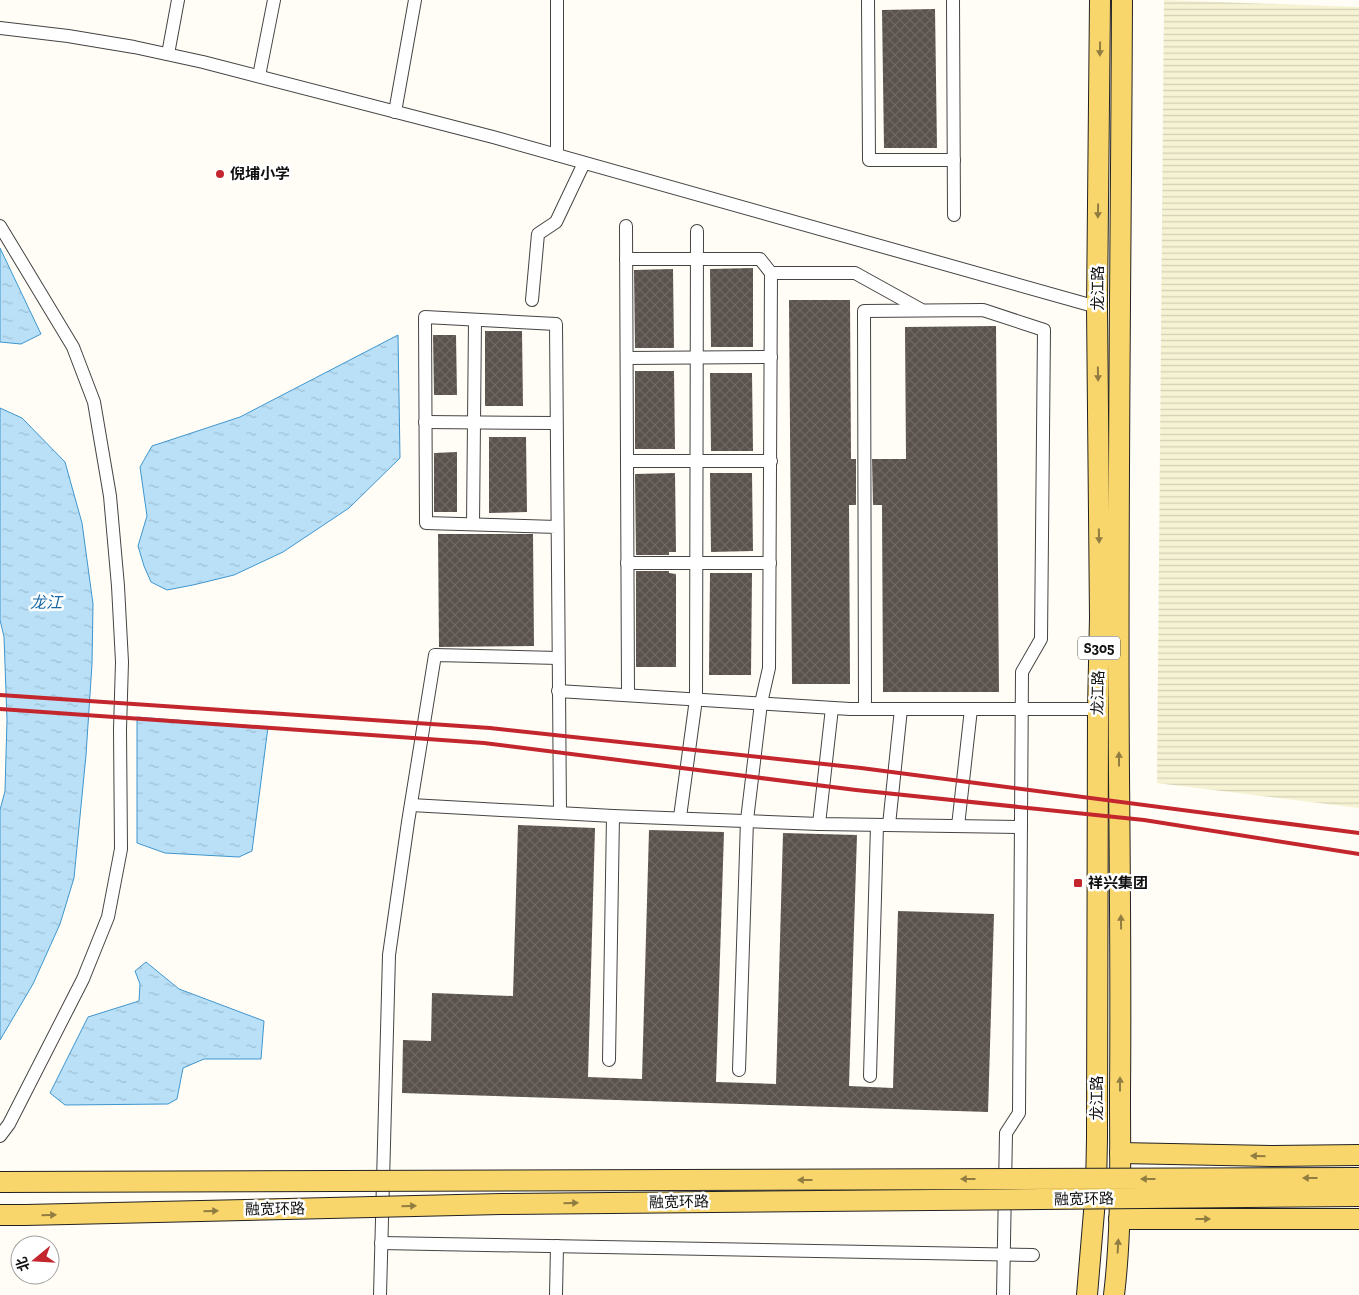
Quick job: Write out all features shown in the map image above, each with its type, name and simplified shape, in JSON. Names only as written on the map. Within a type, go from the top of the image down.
[{"type":"main road","name":"龙江路","points":[[1087,1295],[1096,1188],[1097,1139],[1100,617],[1097,307],[1100,0]]},
{"type":"main road","name":"龙江路","points":[[1114,1295],[1119,1220],[1120,1153],[1121,940],[1118,616],[1122,0]]},
{"type":"main road","points":[[1120,1153],[1272,1156],[1359,1155]]},
{"type":"main road","name":"融宽环路","points":[[0,1182],[1359,1178]]},
{"type":"main road","name":"融宽环路","points":[[0,1214],[501,1204],[1359,1196]]},
{"type":"main road","points":[[1119,1220],[1359,1219]]},
{"type":"street","points":[[168,54],[178,0]]},
{"type":"street","points":[[260,76],[274,0]]},
{"type":"street","points":[[396,112],[415,0]]},
{"type":"street","points":[[557,0],[557,155]]},
{"type":"street","points":[[868,0],[869,160],[954,160]]},
{"type":"street","points":[[953,0],[954,215]]},
{"type":"street","points":[[0,28],[68,36],[168,54],[260,76],[557,155],[1097,307]]},
{"type":"street","points":[[532,300],[538,234],[556,222],[584,163]]},
{"type":"street","points":[[0,226],[73,347],[94,402],[110,496],[122,662],[120,730],[121,849],[108,917],[83,979],[9,1124],[0,1136]]},
{"type":"street","points":[[626,226],[628,695]]},
{"type":"street","points":[[680,817],[696,699],[697,230]]},
{"type":"street","points":[[626,259],[760,259],[771,273],[769,668],[761,703],[747,820],[739,1070]]},
{"type":"street","points":[[771,273],[855,273],[922,310]]},
{"type":"street","points":[[865,709],[864,311],[983,310],[1044,330],[1041,639],[1022,672],[1018,1113],[1006,1133],[1003,1295]]},
{"type":"street","points":[[557,526],[426,523],[425,318],[556,324],[560,812]]},
{"type":"street","points":[[473,524],[475,320]]},
{"type":"street","points":[[627,358],[771,357]]},
{"type":"street","points":[[426,422],[556,423]]},
{"type":"street","points":[[627,461],[770,461]]},
{"type":"street","points":[[627,563],[770,563]]},
{"type":"street","points":[[380,1295],[389,955],[435,655],[558,658]]},
{"type":"street","points":[[558,691],[832,708],[1098,709]]},
{"type":"street","points":[[819,824],[832,708]]},
{"type":"street","points":[[870,1076],[883,825],[901,709]]},
{"type":"street","points":[[958,826],[971,709]]},
{"type":"street","points":[[411,805],[613,816],[680,817],[819,824],[1021,827]]},
{"type":"street","points":[[609,1060],[613,816]]},
{"type":"street","points":[[381,1244],[1033,1255]]},
{"type":"street","points":[[556,1295],[557,1246]]},
{"type":"shaded area","points":[[1164,0],[1359,7],[1359,808],[1157,783]]},
{"type":"water","points":[[0,248],[41,334],[21,344],[0,342]]},
{"type":"water","points":[[398,335],[400,458],[349,508],[283,552],[234,575],[193,585],[167,590],[151,582],[138,546],[147,516],[140,467],[152,446],[240,417]]},
{"type":"water","name":"龙江","points":[[0,408],[22,418],[65,462],[82,523],[93,604],[92,664],[86,755],[74,878],[60,924],[33,984],[0,1040],[0,810],[5,791],[7,720],[4,637],[0,620]]},
{"type":"water","points":[[137,717],[268,727],[252,851],[239,857],[165,853],[137,843]]},
{"type":"water","points":[[146,962],[179,989],[264,1021],[261,1059],[204,1059],[183,1068],[177,1099],[168,1104],[65,1105],[50,1093],[88,1017],[139,1001],[140,984],[135,971]]},
{"type":"building","points":[[935,9],[937,148],[884,148],[882,10]]},
{"type":"building","points":[[753,268],[753,347],[711,347],[710,269]]},
{"type":"building","points":[[673,269],[674,348],[635,348],[634,270]]},
{"type":"building","points":[[789,300],[850,300],[851,459],[856,459],[856,505],[849,505],[850,684],[792,684]]},
{"type":"building","points":[[996,326],[999,692],[883,692],[882,505],[873,505],[872,459],[906,459],[905,327]]},
{"type":"building","points":[[485,331],[522,331],[523,406],[485,406]]},
{"type":"building","points":[[433,335],[456,335],[457,395],[434,395]]},
{"type":"building","points":[[635,371],[674,371],[675,449],[635,449]]},
{"type":"building","points":[[710,373],[752,373],[753,451],[711,451]]},
{"type":"building","points":[[489,437],[526,437],[527,512],[489,513]]},
{"type":"building","points":[[457,452],[457,512],[434,512],[434,453]]},
{"type":"building","points":[[675,473],[676,552],[669,552],[669,555],[636,555],[635,474]]},
{"type":"building","points":[[710,473],[752,473],[753,551],[711,552]]},
{"type":"building","points":[[438,534],[533,534],[534,646],[439,647]]},
{"type":"building","points":[[636,571],[669,571],[669,573],[676,574],[676,667],[636,667]]},
{"type":"building","points":[[710,573],[752,573],[751,675],[709,675]]},
{"type":"building","points":[[518,825],[595,828],[588,1077],[642,1079],[649,830],[724,832],[716,1082],[776,1084],[783,833],[857,835],[849,1086],[893,1088],[898,911],[994,914],[988,1112],[402,1093],[403,1040],[431,1041],[432,993],[513,996]]},
{"type":"railway","points":[[0,695],[490,728],[861,768],[1359,833]]},
{"type":"railway","points":[[0,709],[484,743],[856,790],[1144,820],[1359,854]]},
{"type":"place","name":"倪埔小学","points":[[220,174]]},
{"type":"place","name":"祥兴集团","points":[[1078,883]]}]
